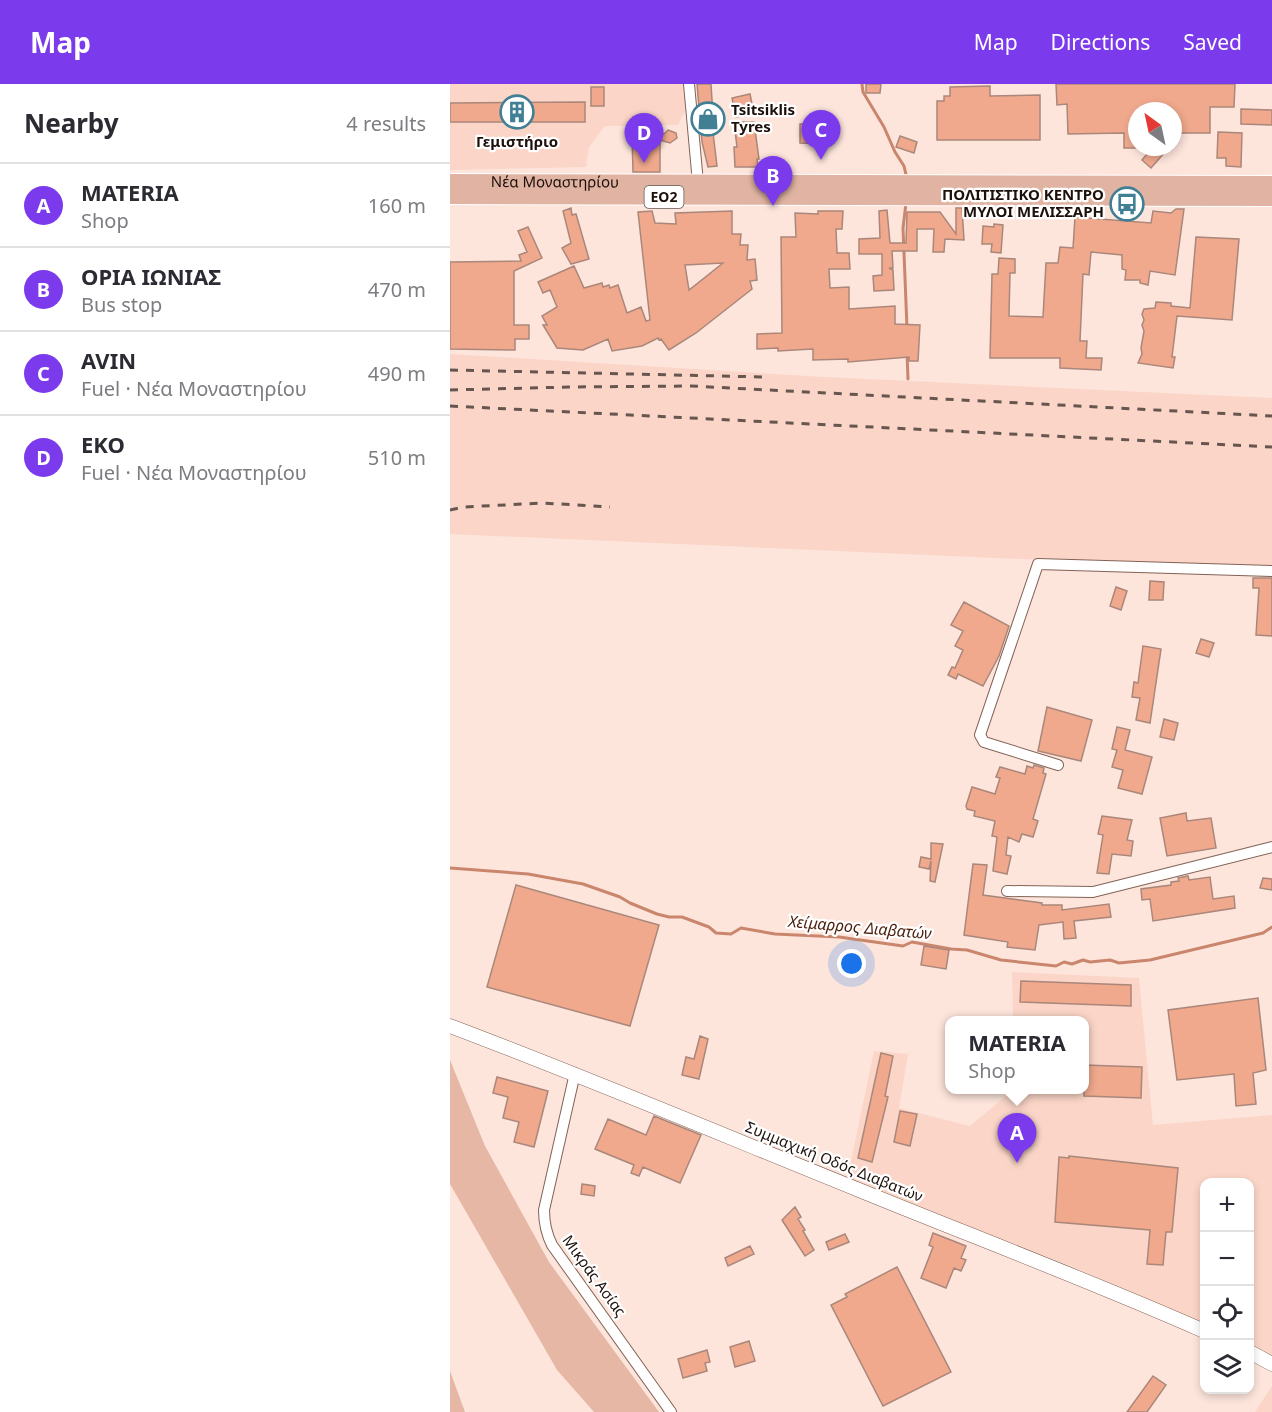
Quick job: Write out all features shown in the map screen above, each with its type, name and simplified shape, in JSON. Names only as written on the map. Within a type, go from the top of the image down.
[{"type":"main road","name":"Νέα Μοναστηρίου","points":[[450,182],[698,183],[878,190],[930,198],[1272,198]]},
{"type":"main road","name":"Νέα Μοναστηρίου","points":[[450,196],[878,190],[922,182],[1272,184]]},
{"type":"street","points":[[689,84],[698,183]]},
{"type":"street","points":[[1058,765],[984,742],[980,735],[1038,564],[1272,571]]},
{"type":"street","points":[[1007,891],[1093,892],[1272,848]]},
{"type":"street","name":"Συμμαχική Οδός Διαβατών","points":[[450,1026],[575,1073],[1200,1329]]},
{"type":"street","name":"Μικράς Ασίας","points":[[575,1073],[544,1210],[544,1223],[552,1245],[671,1412]]},
{"type":"street","points":[[1254,1354],[1272,1364]]},
{"type":"shaded area","points":[[450,84],[684,84],[687,111],[678,125],[605,126],[589,147],[586,167],[450,170]]},
{"type":"shaded area","points":[[450,354],[825,377],[1272,398],[1272,570],[450,534]]},
{"type":"shaded area","points":[[1012,972],[1139,978],[1153,1125],[1272,1115],[1272,1357],[1254,1348],[1254,1178],[1200,1178],[1200,1322],[1066,1264],[847,1180],[874,1051],[908,1054],[899,1108],[970,1126],[1008,1094],[1089,1094],[1089,1016],[1013,1016]]},
{"type":"shaded area","points":[[450,1060],[485,1146],[549,1262],[659,1412],[594,1412],[557,1370],[450,1184]]},
{"type":"shaded area","points":[[450,1371],[465,1412],[450,1412]]},
{"type":"shaded area","points":[[1272,1386],[1272,1412],[1255,1412]]},
{"type":"building","points":[[697,84],[711,84],[713,116],[711,116],[717,166],[708,167],[702,142]]},
{"type":"building","points":[[866,84],[881,84],[880,93],[866,93]]},
{"type":"building","points":[[1056,84],[1235,84],[1234,107],[1210,107],[1210,133],[1182,133],[1182,102],[1128,102],[1128,148],[1124,148],[1124,133],[1068,134],[1067,104],[1057,105]]},
{"type":"building","points":[[990,86],[990,96],[1040,95],[1040,140],[937,140],[937,101],[944,101],[944,96],[950,96],[950,87]]},
{"type":"building","points":[[591,87],[604,87],[604,106],[591,106]]},
{"type":"building","points":[[750,94],[754,114],[736,117],[732,98]]},
{"type":"building","name":"Γεμιστήριο","points":[[585,102],[585,122],[450,122],[450,103]]},
{"type":"building","points":[[1241,109],[1272,110],[1272,125],[1241,124]]},
{"type":"building","points":[[754,122],[758,167],[735,167],[734,147],[737,147],[734,123]]},
{"type":"building","points":[[800,124],[832,125],[831,144],[800,143]]},
{"type":"building","points":[[668,130],[676,133],[677,138],[670,143],[660,140],[660,172],[633,172],[632,134],[664,134]]},
{"type":"building","points":[[1218,132],[1242,133],[1241,167],[1226,166],[1226,158],[1217,158]]},
{"type":"building","points":[[900,136],[917,142],[914,153],[896,147]]},
{"type":"building","points":[[1145,156],[1162,156],[1151,168],[1142,160]]},
{"type":"building","points":[[571,208],[572,215],[576,214],[589,259],[571,264],[562,248],[571,243],[563,211]]},
{"type":"building","points":[[956,208],[962,208],[964,240],[945,239],[944,252],[933,252],[934,229],[917,229],[917,251],[892,251],[893,268],[889,268],[893,270],[894,290],[874,291],[873,276],[882,275],[882,254],[859,254],[859,239],[880,238],[879,211],[887,210],[890,243],[906,243],[907,212],[940,212],[956,234]]},
{"type":"building","points":[[1176,209],[1184,209],[1175,275],[1150,271],[1148,285],[1140,283],[1140,280],[1125,280],[1126,270],[1122,269],[1122,255],[1091,252],[1089,275],[1083,274],[1080,341],[1087,341],[1086,358],[1102,358],[1101,370],[1060,368],[1060,358],[990,358],[992,274],[998,274],[999,258],[1015,259],[1015,273],[1010,273],[1009,316],[1043,317],[1046,263],[1058,263],[1060,247],[1073,248],[1075,217],[1151,223],[1153,211],[1171,213]]},
{"type":"building","points":[[652,211],[655,223],[676,224],[675,213],[732,211],[732,234],[741,234],[740,245],[748,245],[747,260],[755,259],[757,280],[750,281],[752,289],[696,333],[669,350],[658,338],[642,346],[612,351],[608,339],[583,350],[557,348],[543,325],[547,325],[542,316],[557,307],[550,290],[543,293],[538,282],[574,266],[584,288],[602,283],[603,287],[609,285],[610,288],[618,285],[627,313],[641,307],[646,321],[650,320],[638,212]],"holes":[[[723,263],[689,290],[685,265]]]},
{"type":"building","points":[[818,211],[843,211],[842,229],[836,229],[837,253],[849,253],[850,269],[829,269],[830,288],[849,287],[849,309],[895,306],[895,324],[920,325],[918,361],[909,361],[909,357],[848,362],[848,359],[813,360],[813,349],[778,351],[778,348],[757,349],[757,334],[782,333],[781,237],[796,237],[795,213],[818,214]]},
{"type":"building","points":[[994,224],[1003,225],[1001,253],[991,252],[992,244],[982,244],[983,226],[994,227]]},
{"type":"building","points":[[528,227],[542,258],[514,271],[514,325],[529,325],[529,339],[515,339],[515,350],[450,349],[450,262],[521,261],[519,255],[527,252],[518,231]]},
{"type":"building","points":[[1196,237],[1239,239],[1232,320],[1177,316],[1172,357],[1175,357],[1173,368],[1138,363],[1142,354],[1144,309],[1155,308],[1156,302],[1190,308]]},
{"type":"building","points":[[1253,578],[1272,578],[1272,636],[1256,635],[1259,588],[1253,588]]},
{"type":"building","points":[[1150,581],[1164,582],[1163,600],[1149,600]]},
{"type":"building","points":[[1116,587],[1127,591],[1121,610],[1110,606]]},
{"type":"building","points":[[964,602],[1009,626],[999,656],[983,686],[958,674],[956,679],[948,675],[952,667],[955,668],[963,650],[955,646],[963,631],[951,625]]},
{"type":"building","points":[[1201,639],[1214,643],[1209,657],[1196,653]]},
{"type":"building","points":[[1143,646],[1161,649],[1150,723],[1136,720],[1140,698],[1132,697],[1134,682],[1138,683]]},
{"type":"building","points":[[1047,707],[1092,720],[1081,761],[1038,751]]},
{"type":"building","points":[[1164,719],[1178,723],[1174,740],[1160,737]]},
{"type":"building","points":[[1117,727],[1130,730],[1125,750],[1152,757],[1142,794],[1118,788],[1123,770],[1112,767],[1117,750],[1112,749]]},
{"type":"building","points":[[1034,765],[1044,768],[1043,773],[1046,774],[1033,819],[1038,821],[1033,837],[1022,834],[1019,842],[1008,837],[1006,855],[1011,856],[1007,874],[993,871],[997,837],[992,836],[995,821],[974,816],[975,811],[967,809],[972,787],[995,794],[1000,778],[996,777],[1000,767],[1025,774],[1027,766],[1033,768]]},
{"type":"building","points":[[1186,813],[1187,821],[1211,818],[1216,848],[1167,856],[1160,818]]},
{"type":"building","points":[[1102,816],[1132,820],[1127,840],[1133,841],[1131,856],[1112,854],[1109,874],[1097,873],[1103,835],[1098,834]]},
{"type":"building","points":[[931,843],[943,844],[935,882],[930,881],[931,861],[929,869],[919,867],[921,857],[931,859]]},
{"type":"building","points":[[973,864],[987,865],[983,895],[1042,903],[1042,905],[1062,905],[1062,910],[1109,904],[1111,917],[1074,921],[1076,938],[1064,939],[1063,922],[1039,925],[1035,950],[1007,947],[1008,942],[964,935]]},
{"type":"building","points":[[1188,876],[1189,880],[1210,877],[1213,899],[1234,896],[1235,908],[1153,921],[1150,899],[1142,900],[1141,889],[1171,885],[1171,882],[1179,881],[1178,878]]},
{"type":"building","points":[[1263,878],[1272,879],[1272,890],[1260,888]]},
{"type":"building","points":[[516,885],[659,925],[630,1026],[487,987]]},
{"type":"building","points":[[924,946],[949,950],[946,969],[921,965]]},
{"type":"building","points":[[1021,981],[1131,985],[1131,1006],[1020,1002]]},
{"type":"building","points":[[1258,998],[1266,1070],[1253,1073],[1256,1104],[1236,1106],[1234,1074],[1177,1080],[1168,1010]]},
{"type":"building","points":[[700,1036],[708,1039],[699,1079],[682,1075],[686,1057],[694,1059]]},
{"type":"building","points":[[881,1053],[893,1056],[885,1096],[888,1097],[872,1162],[858,1158]]},
{"type":"building","points":[[1089,1065],[1142,1067],[1141,1098],[1084,1096],[1084,1094],[1089,1094]]},
{"type":"building","points":[[497,1077],[548,1091],[534,1147],[514,1142],[519,1122],[503,1118],[508,1097],[493,1093]]},
{"type":"building","points":[[900,1111],[917,1114],[910,1146],[894,1142]]},
{"type":"building","points":[[654,1116],[701,1135],[680,1183],[643,1167],[639,1176],[631,1173],[634,1165],[595,1149],[608,1119],[646,1135]]},
{"type":"building","points":[[1069,1156],[1178,1168],[1172,1232],[1166,1232],[1163,1265],[1147,1264],[1150,1230],[1055,1222],[1059,1157],[1069,1158]]},
{"type":"building","points":[[582,1184],[595,1186],[594,1196],[581,1194]]},
{"type":"building","points":[[795,1207],[801,1217],[798,1219],[805,1230],[803,1231],[814,1250],[805,1256],[782,1220]]},
{"type":"building","points":[[933,1233],[966,1246],[961,1258],[966,1260],[961,1271],[954,1268],[946,1288],[921,1278],[933,1247],[929,1245]]},
{"type":"building","points":[[845,1234],[849,1242],[829,1250],[826,1242]]},
{"type":"building","points":[[750,1246],[754,1254],[728,1266],[725,1258]]},
{"type":"building","points":[[897,1267],[951,1372],[883,1406],[831,1305],[847,1297],[845,1294]]},
{"type":"building","points":[[749,1341],[755,1361],[735,1367],[730,1347]]},
{"type":"building","points":[[707,1350],[710,1362],[705,1363],[707,1371],[683,1378],[678,1359]]},
{"type":"building","points":[[1153,1376],[1166,1385],[1147,1412],[1127,1412]]},
{"type":"waterway","points":[[862,84],[863,92],[904,166],[907,179]]},
{"type":"waterway","points":[[906,203],[903,228],[907,328]]},
{"type":"waterway","points":[[907,353],[908,379]]},
{"type":"waterway","name":"Χείμαρρος Διαβατών","points":[[450,868],[528,874],[583,884],[620,897],[657,914],[682,917],[709,927],[716,933],[731,934],[741,928],[775,934],[839,937],[903,946],[912,942],[967,950],[1001,960],[1056,966],[1064,962],[1072,964],[1083,960],[1090,962],[1110,960],[1119,963],[1150,960],[1263,933],[1272,927]]},
{"type":"railway","points":[[450,370],[766,377]]},
{"type":"railway","points":[[450,390],[691,386],[1272,416]]},
{"type":"railway","points":[[450,406],[1272,447]]},
{"type":"railway","points":[[450,510],[464,507],[543,503],[610,507]]},
{"type":"place","name":"Γεμιστήριο","points":[[517,112]]},
{"type":"place","name":"Tsitsiklis Tyres","points":[[708,119]]},
{"type":"place","name":"AVIN","points":[[821,160]]},
{"type":"place","name":"EKO","points":[[644,163]]},
{"type":"place","name":"ΠΟΛΙΤΙΣΤΙΚΟ ΚΕΝΤΡΟ ΜΥΛΟΙ ΜΕΛΙΣΣΑΡΗ","points":[[1127,204]]},
{"type":"place","name":"ΟΡΙΑ ΙΩΝΙΑΣ","points":[[773,206]]},
{"type":"place","name":"MATERIA","points":[[1017,1163]]}]
